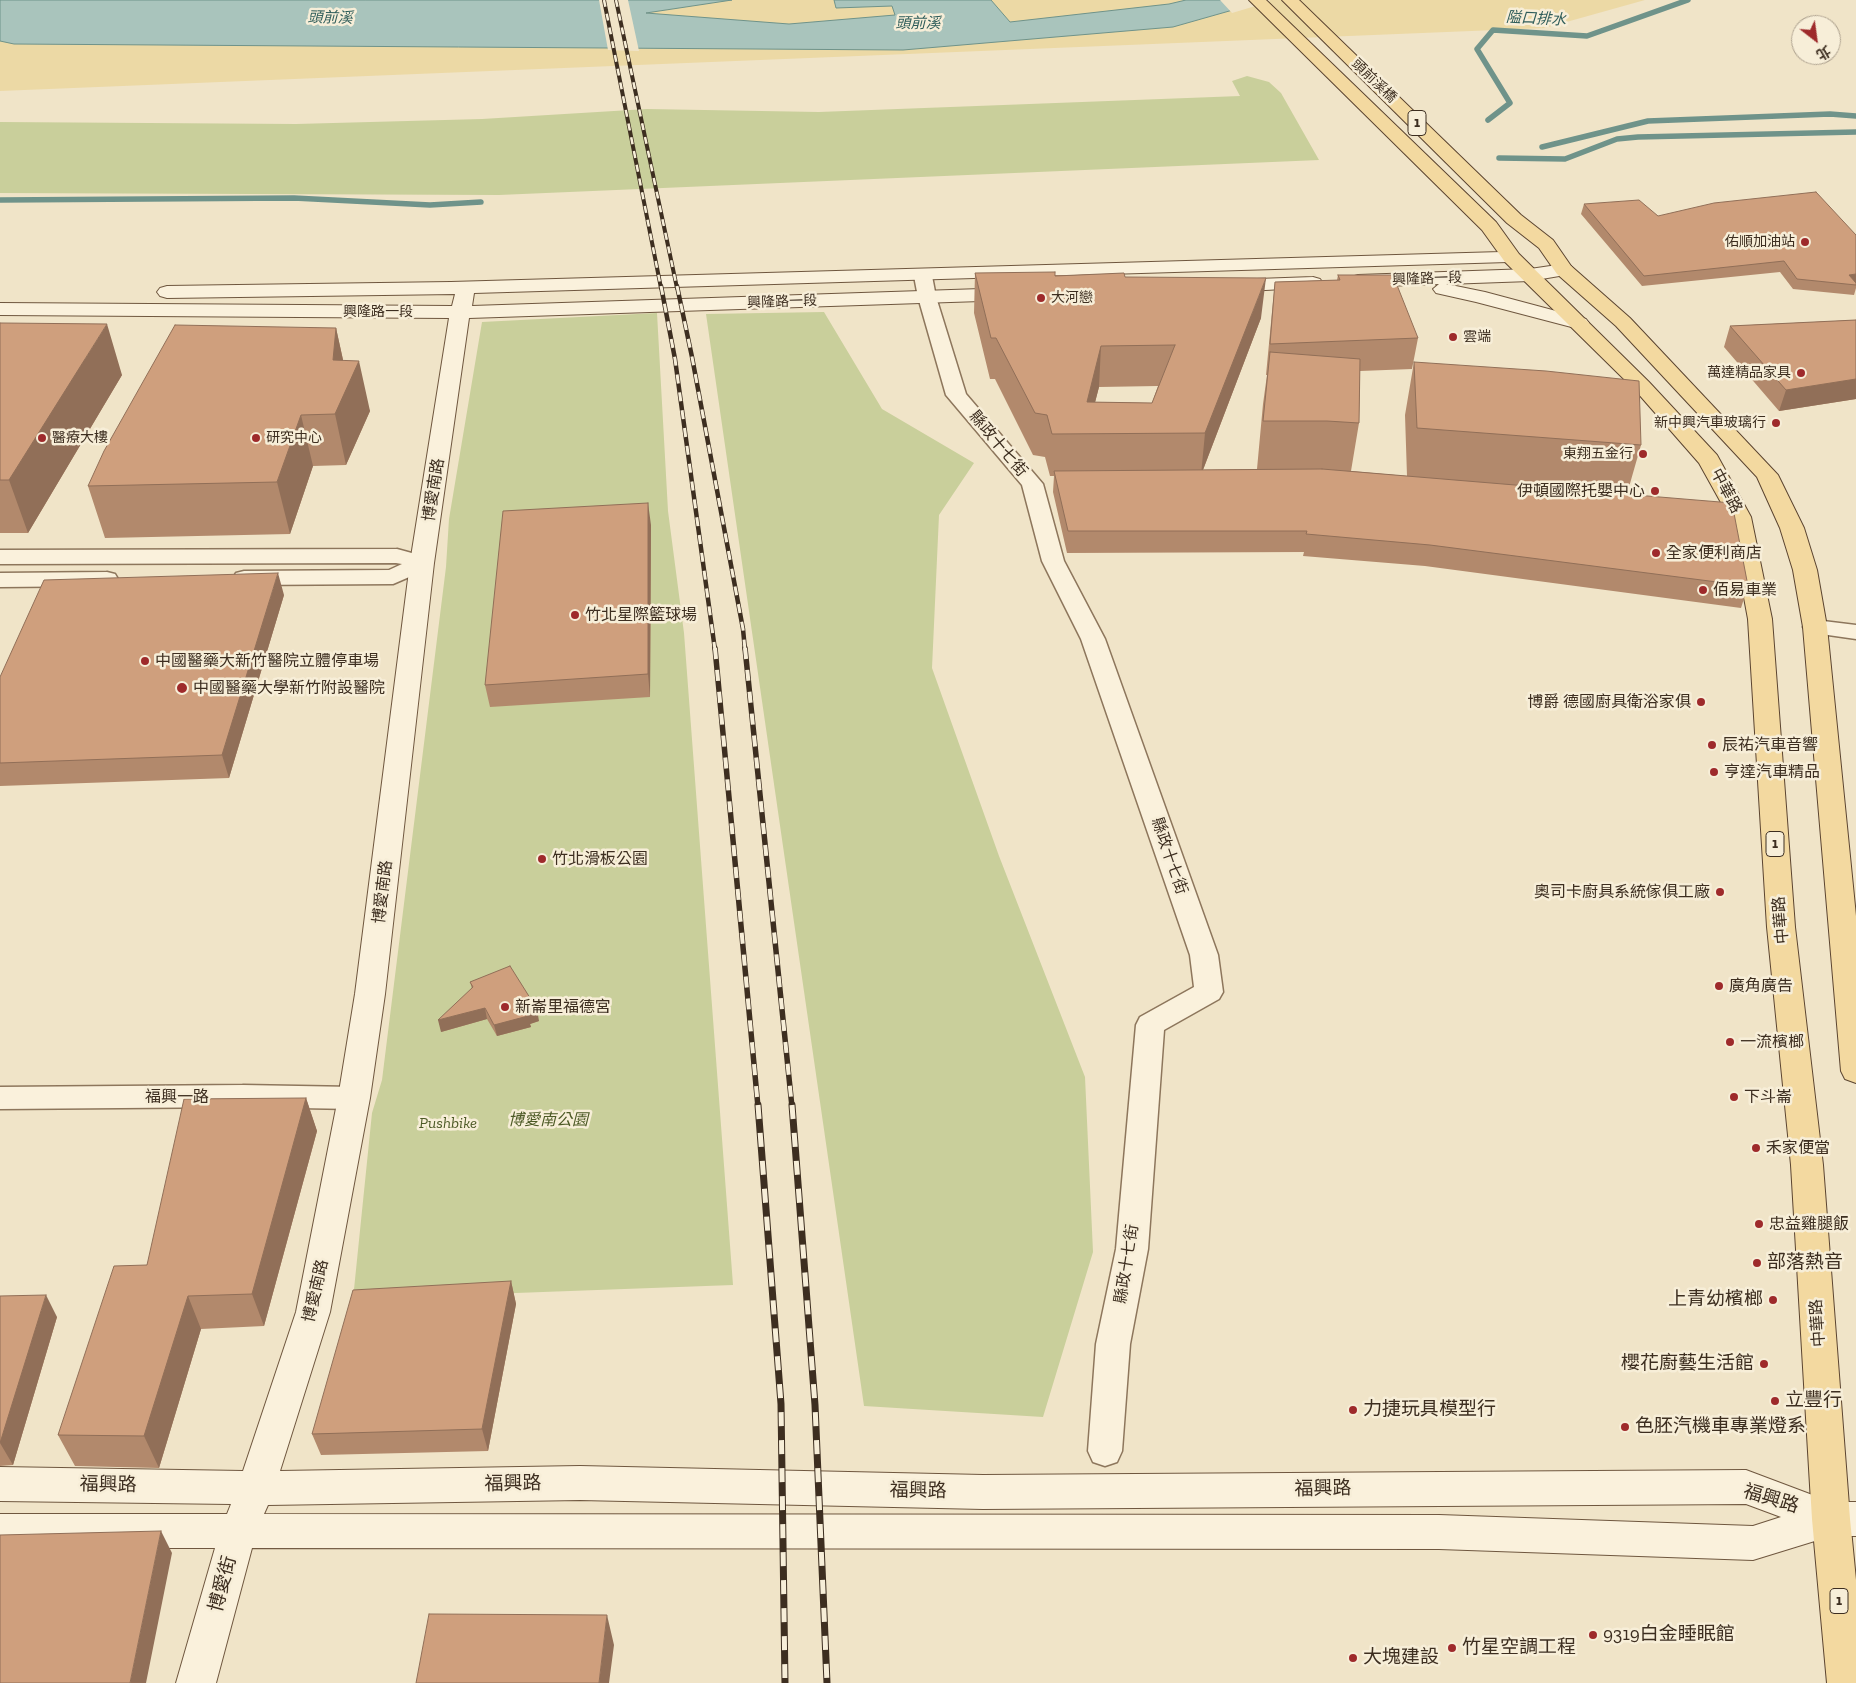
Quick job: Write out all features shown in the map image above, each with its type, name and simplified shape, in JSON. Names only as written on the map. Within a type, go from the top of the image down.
[{"type":"main road","name":"頭前溪橋","points":[[1257,0],[1489,226],[1515,260]]},
{"type":"main road","name":"頭前溪橋","points":[[1290,0],[1554,256]]},
{"type":"main road","name":"1","points":[[1554,256],[1623,322],[1767,475],[1792,528],[1805,570],[1815,627],[1856,1072]]},
{"type":"main road","name":"中華路","points":[[1515,260],[1642,386],[1709,460],[1730,516],[1760,618],[1781,927],[1844,1519],[1846,1683]]},
{"type":"street","name":"興隆路一段","points":[[1210,287],[1392,280],[1515,260],[1554,256]]},
{"type":"street","name":"興隆路一段","points":[[0,293],[467,288],[923,276],[1464,258],[1515,260]]},
{"type":"street","name":"縣政十七街","points":[[923,276],[927,297],[956,394],[1041,484],[1053,561],[1093,639],[1204,955],[1209,992],[1150,1025],[1132,1248],[1113,1344],[1105,1451]]},
{"type":"street","points":[[1392,280],[1478,296],[1579,323]]},
{"type":"street","name":"博愛南路","points":[[256,1488],[313,1312],[354,1098],[374,964],[422,563],[455,358],[460,312],[467,288]]},
{"type":"street","name":"興隆路一段","points":[[0,309],[460,312],[1033,293]]},
{"type":"street","points":[[0,557],[396,556],[422,563]]},
{"type":"street","points":[[227,578],[393,577],[422,563]]},
{"type":"street","points":[[0,580],[130,579]]},
{"type":"street","points":[[1815,627],[1856,632]]},
{"type":"street","name":"福興一路","points":[[0,1098],[243,1096],[354,1098]]},
{"type":"street","name":"福興路","points":[[0,1484],[256,1488],[580,1483],[982,1492],[1746,1488],[1844,1519]]},
{"type":"street","name":"博愛街","points":[[196,1683],[238,1532],[256,1488]]},
{"type":"street","name":"福興路","points":[[0,1531],[1439,1532],[1753,1543],[1844,1519]]},
{"type":"green space","points":[[1247,76],[1269,82],[1281,93],[1319,160],[499,195],[0,193],[0,122],[296,124],[482,119],[647,109],[819,112],[1240,96],[1232,81]]},
{"type":"green space","points":[[824,312],[882,409],[974,463],[939,515],[932,668],[999,856],[1085,1077],[1093,1252],[1043,1417],[864,1406],[706,314]]},
{"type":"green space","name":"博愛南公園","points":[[657,313],[668,511],[684,633],[733,1285],[353,1299],[372,1113],[382,1080],[446,567],[449,519],[482,322]]},
{"type":"sand","points":[[0,0],[1645,0],[1545,28],[0,91]]},
{"type":"water","name":"頭前溪","points":[[0,0],[732,0],[646,13],[789,24],[895,15],[892,6],[836,8],[834,0],[991,0],[1010,22],[1169,4],[1186,0],[1268,0],[1173,27],[903,50],[14,44],[0,41]]},
{"type":"pier","points":[[599,0],[628,0],[639,51],[608,50]]},
{"type":"pier","points":[[1220,0],[1270,0],[1269,2],[1232,13]]},
{"type":"building","name":"佑順加油站","points":[[1816,192],[1856,235],[1856,274],[1849,275],[1856,285],[1797,279],[1784,261],[1644,276],[1584,204],[1639,200],[1658,216],[1714,203]]},
{"type":"building","points":[[1055,272],[1055,276],[1124,273],[1125,277],[1266,278],[1205,433],[1052,434],[1047,415],[1035,413],[996,338],[991,338],[975,273]],"holes":[[[1175,345],[1152,403],[1087,402],[1101,346]]]},
{"type":"building","points":[[1338,275],[1393,275],[1418,338],[1270,344],[1275,282],[1340,280]]},
{"type":"building","points":[[1856,320],[1856,379],[1786,390],[1730,326]]},
{"type":"building","points":[[0,323],[107,324],[9,480],[0,480]]},
{"type":"building","points":[[175,325],[336,328],[333,360],[359,361],[335,414],[301,415],[277,482],[88,486],[104,451]]},
{"type":"building","points":[[1270,352],[1360,359],[1359,423],[1263,421]]},
{"type":"building","points":[[1414,362],[1546,371],[1639,381],[1641,445],[1417,428]]},
{"type":"building","points":[[1322,469],[1732,503],[1748,586],[1430,545],[1306,534],[1307,531],[1068,531],[1054,471]]},
{"type":"building","name":"竹北星際籃球場","points":[[648,503],[648,674],[485,685],[503,511]]},
{"type":"building","name":"中國醫藥大新竹醫院立體停車場","points":[[278,573],[222,755],[0,763],[0,677],[44,580]]},
{"type":"building","points":[[510,966],[537,1009],[527,1013],[528,1016],[494,1025],[485,1008],[438,1020],[473,987],[470,982]]},
{"type":"building","points":[[306,1098],[252,1294],[188,1296],[144,1436],[58,1435],[114,1266],[147,1265],[184,1099]]},
{"type":"building","points":[[511,1281],[482,1429],[312,1434],[353,1290]]},
{"type":"building","points":[[46,1295],[0,1443],[0,1296]]},
{"type":"building","points":[[161,1531],[130,1683],[0,1683],[0,1535]]},
{"type":"building","points":[[429,1614],[607,1615],[599,1683],[416,1683]]},
{"type":"waterway","name":"隘口排水","points":[[1488,120],[1510,103],[1477,49],[1493,30],[1587,36],[1688,0]]},
{"type":"waterway","points":[[1542,147],[1648,121],[1830,114],[1856,116]]},
{"type":"waterway","points":[[1499,158],[1565,159],[1617,139],[1638,137],[1856,132]]},
{"type":"waterway","points":[[0,200],[294,198],[430,205],[481,202]]},
{"type":"railway","points":[[604,0],[661,288]]},
{"type":"railway","points":[[616,0],[677,288]]},
{"type":"railway","points":[[661,286],[675,359],[715,650]]},
{"type":"railway","points":[[677,286],[743,629],[745,650]]},
{"type":"railway","points":[[715,648],[758,1107]]},
{"type":"railway","points":[[745,648],[792,1107]]},
{"type":"railway","points":[[758,1105],[781,1404],[785,1683]]},
{"type":"railway","points":[[792,1105],[815,1405],[827,1683]]},
{"type":"place","name":"佑順加油站","points":[[1805,242]]},
{"type":"place","name":"大河戀","points":[[1041,298]]},
{"type":"place","name":"雲端","points":[[1453,337]]},
{"type":"place","name":"萬達精品家具","points":[[1801,373]]},
{"type":"place","name":"新中興汽車玻璃行","points":[[1776,423]]},
{"type":"place","name":"醫療大樓","points":[[42,438]]},
{"type":"place","name":"研究中心","points":[[256,438]]},
{"type":"place","name":"東翔五金行","points":[[1643,454]]},
{"type":"place","name":"伊頓國際托嬰中心","points":[[1655,491]]},
{"type":"place","name":"全家便利商店","points":[[1656,553]]},
{"type":"place","name":"佰易車業","points":[[1703,590]]},
{"type":"place","name":"竹北星際籃球場","points":[[575,615]]},
{"type":"place","name":"中國醫藥大新竹醫院立體停車場","points":[[145,661]]},
{"type":"place","name":"中國醫藥大學新竹附設醫院","points":[[182,688]]},
{"type":"place","name":"博爵 德國廚具衛浴家俱","points":[[1701,702]]},
{"type":"place","name":"辰祐汽車音響","points":[[1712,745]]},
{"type":"place","name":"亨達汽車精品","points":[[1714,772]]},
{"type":"place","name":"竹北滑板公園","points":[[542,859]]},
{"type":"place","name":"奧司卡廚具系統傢俱工廠","points":[[1720,892]]},
{"type":"place","name":"廣角廣告","points":[[1719,986]]},
{"type":"place","name":"新崙里福德宮","points":[[505,1007]]},
{"type":"place","name":"一流檳榔","points":[[1730,1042]]},
{"type":"place","name":"下斗崙","points":[[1734,1097]]},
{"type":"place","name":"禾家便當","points":[[1756,1148]]},
{"type":"place","name":"忠益雞腿飯","points":[[1759,1224]]},
{"type":"place","name":"部落熱音","points":[[1757,1263]]},
{"type":"place","name":"上青幼檳榔","points":[[1773,1300]]},
{"type":"place","name":"櫻花廚藝生活館","points":[[1764,1364]]},
{"type":"place","name":"立豐行","points":[[1775,1401]]},
{"type":"place","name":"力捷玩具模型行","points":[[1353,1410]]},
{"type":"place","name":"色胚汽機車專業燈系","points":[[1625,1427]]},
{"type":"place","name":"9319白金睡眠館","points":[[1593,1635]]},
{"type":"place","name":"竹星空調工程","points":[[1452,1648]]},
{"type":"place","name":"大塊建設","points":[[1353,1658]]},
{"type":"park label","name":"Pushbike","points":[[448,1123]]}]
